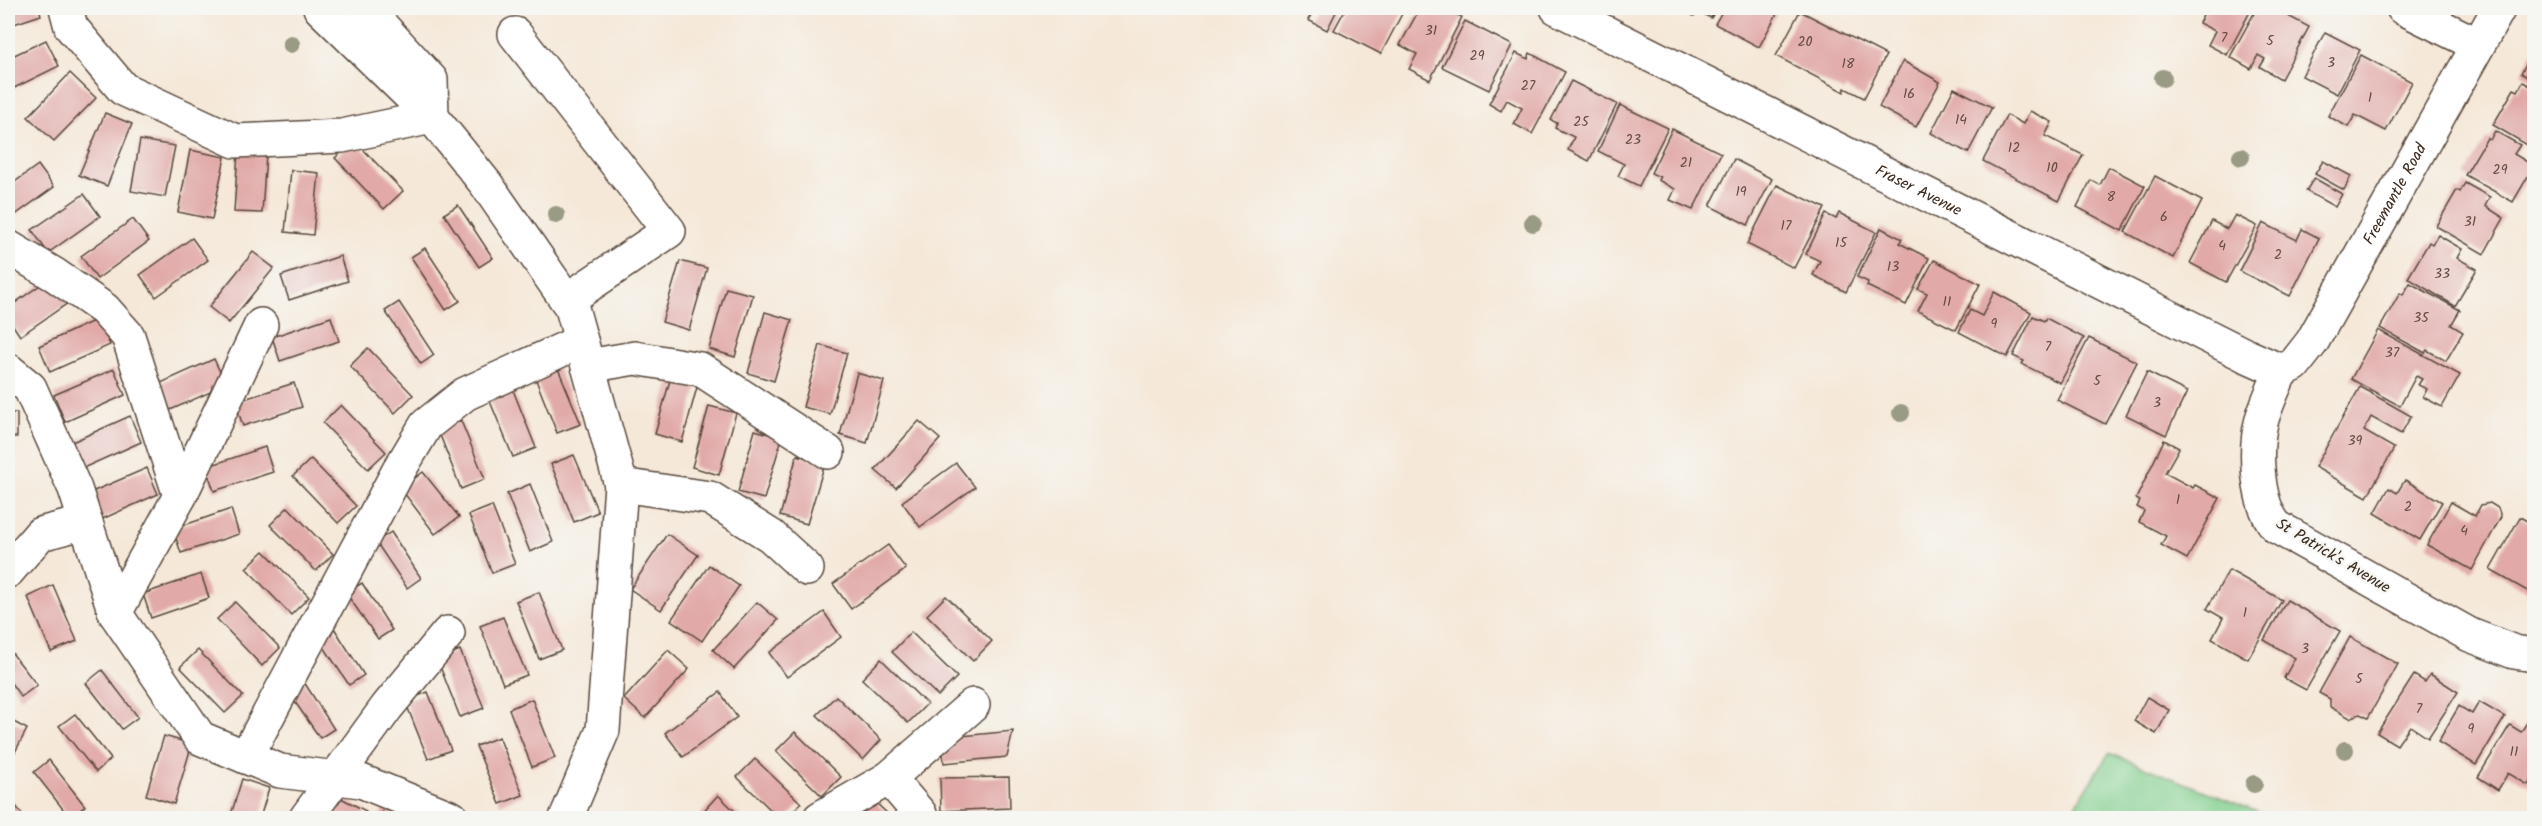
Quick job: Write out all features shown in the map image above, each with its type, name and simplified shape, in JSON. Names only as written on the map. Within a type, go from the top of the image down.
[{"type":"street","points":[[66,8],[71,27],[123,90],[235,141],[342,136],[432,117]]},
{"type":"street","points":[[320,8],[432,117],[486,184],[572,308],[621,485],[603,730],[566,819]]},
{"type":"street","points":[[365,8],[431,80],[432,117]]},
{"type":"street","name":"Fraser Avenue","points":[[1557,8],[2245,355],[2282,370]]},
{"type":"street","points":[[2403,8],[2478,45]]},
{"type":"street","name":"Freemantle Road","points":[[2282,370],[2294,365],[2312,342],[2499,8]]},
{"type":"street","points":[[514,34],[669,231],[567,300]]},
{"type":"street","points":[[8,247],[55,275],[104,309],[128,336],[180,496]]},
{"type":"street","points":[[115,613],[180,496],[261,325]]},
{"type":"street","points":[[246,757],[398,472],[426,425],[465,394],[585,354],[635,358],[700,369],[828,452]]},
{"type":"street","points":[[8,370],[30,388],[75,489],[115,613],[200,738],[280,771],[361,781],[452,819]]},
{"type":"street","name":"St Patrick's Avenue","points":[[2282,370],[2262,417],[2258,445],[2262,495],[2270,520],[2277,527],[2470,635],[2514,652],[2535,655]]},
{"type":"street","points":[[621,485],[710,498],[771,536],[807,569]]},
{"type":"street","points":[[8,571],[40,534],[86,522]]},
{"type":"street","points":[[306,819],[387,707],[448,633]]},
{"type":"street","points":[[820,819],[889,778],[973,705]]},
{"type":"street","points":[[889,778],[920,814],[921,819]]},
{"type":"green space","points":[[2109,753],[2273,818],[2068,818]]},
{"type":"building","points":[[8,8],[39,8],[41,15],[8,26]]},
{"type":"building","points":[[1315,8],[1338,8],[1327,30],[1308,20]]},
{"type":"building","points":[[1346,8],[1405,8],[1381,54],[1334,30]]},
{"type":"building","points":[[1420,8],[1442,8],[1462,17],[1430,80],[1409,69],[1417,54],[1400,45]]},
{"type":"building","points":[[1677,8],[1717,8],[1711,18],[1697,11],[1694,16]]},
{"type":"building","points":[[1724,8],[1780,8],[1759,47],[1715,24]]},
{"type":"building","points":[[2207,8],[2252,8],[2227,55],[2208,45],[2215,31],[2199,23]]},
{"type":"building","points":[[2257,8],[2273,8],[2309,27],[2281,79],[2260,67],[2265,59],[2258,55],[2251,69],[2230,57]]},
{"type":"building","points":[[1800,11],[1886,55],[1864,98],[1845,88],[1844,92],[1776,56]]},
{"type":"building","points":[[1465,21],[1512,45],[1489,90],[1442,67]]},
{"type":"building","points":[[2325,32],[2360,50],[2337,94],[2302,76]]},
{"type":"building","points":[[46,40],[59,66],[8,91],[8,58]]},
{"type":"building","points":[[2534,50],[2534,81],[2521,73]]},
{"type":"building","points":[[1516,53],[1528,59],[1530,53],[1565,72],[1532,134],[1514,124],[1522,108],[1507,100],[1501,111],[1489,104]]},
{"type":"building","points":[[2361,55],[2412,82],[2386,131],[2355,115],[2348,127],[2328,116]]},
{"type":"building","points":[[1903,61],[1940,82],[1916,127],[1879,107]]},
{"type":"building","points":[[70,73],[96,98],[54,141],[28,117]]},
{"type":"building","points":[[1571,81],[1617,104],[1589,161],[1568,150],[1574,137],[1555,128],[1557,123],[1551,120]]},
{"type":"building","points":[[2523,82],[2534,88],[2534,149],[2493,125],[2514,89],[2518,91]]},
{"type":"building","points":[[1954,88],[1992,107],[1968,153],[1931,133]]},
{"type":"building","points":[[1620,105],[1668,128],[1639,186],[1618,176],[1624,164],[1598,151]]},
{"type":"building","points":[[2030,111],[2052,122],[2045,136],[2083,155],[2059,201],[1983,161],[2007,115],[2023,124]]},
{"type":"building","points":[[105,113],[132,124],[107,186],[79,175]]},
{"type":"building","points":[[1672,129],[1721,153],[1693,210],[1670,200],[1675,189],[1658,180],[1660,177],[1651,173]]},
{"type":"building","points":[[2495,131],[2520,145],[2514,154],[2534,166],[2513,202],[2465,175],[2487,138],[2490,140]]},
{"type":"building","points":[[140,140],[175,146],[165,197],[131,191]]},
{"type":"building","points":[[354,140],[403,191],[384,209],[335,158]]},
{"type":"building","points":[[190,150],[225,157],[212,219],[178,212]]},
{"type":"building","points":[[238,152],[266,154],[262,213],[234,212]]},
{"type":"building","points":[[1734,159],[1772,179],[1748,225],[1710,206]]},
{"type":"building","points":[[2323,161],[2351,176],[2344,190],[2315,174]]},
{"type":"building","points":[[38,165],[54,187],[8,220],[8,187]]},
{"type":"building","points":[[2109,167],[2145,186],[2122,231],[2077,207],[2091,180],[2100,185]]},
{"type":"building","points":[[291,170],[319,173],[313,235],[285,232]]},
{"type":"building","points":[[2155,176],[2202,201],[2173,258],[2125,232]]},
{"type":"building","points":[[2314,178],[2342,194],[2335,207],[2306,191]]},
{"type":"building","points":[[2465,183],[2490,197],[2485,206],[2504,218],[2484,254],[2436,226],[2457,190],[2460,192]]},
{"type":"building","points":[[1777,185],[1825,208],[1794,268],[1747,244]]},
{"type":"building","points":[[84,194],[100,216],[48,253],[32,230]]},
{"type":"building","points":[[458,205],[493,258],[479,267],[444,214]]},
{"type":"building","points":[[1839,213],[1876,232],[1846,292],[1813,275],[1820,261],[1806,254],[1826,214],[1836,219]]},
{"type":"building","points":[[2235,215],[2257,226],[2226,282],[2190,263],[2212,221],[2227,229]]},
{"type":"building","points":[[133,219],[149,241],[97,279],[81,256]]},
{"type":"building","points":[[2263,223],[2297,240],[2302,229],[2319,238],[2290,296],[2239,271]]},
{"type":"building","points":[[1881,228],[1902,239],[1899,243],[1929,258],[1906,305],[1867,286],[1868,282],[1857,277]]},
{"type":"building","points":[[2438,235],[2462,249],[2457,258],[2477,269],[2455,306],[2408,278],[2429,242],[2432,244]]},
{"type":"building","points":[[192,238],[208,260],[156,297],[140,275]]},
{"type":"building","points":[[425,248],[460,301],[446,310],[411,257]]},
{"type":"building","points":[[253,252],[274,268],[229,323],[209,307]]},
{"type":"building","points":[[340,256],[348,281],[289,300],[281,276]]},
{"type":"building","points":[[1934,260],[1980,284],[1956,330],[1918,311],[1927,293],[1918,289]]},
{"type":"building","points":[[680,261],[707,268],[689,330],[662,322]]},
{"type":"building","points":[[50,278],[68,303],[20,336],[8,318],[8,308]]},
{"type":"building","points":[[2410,283],[2460,310],[2451,325],[2463,332],[2446,361],[2427,350],[2425,353],[2380,328],[2400,293],[2403,295]]},
{"type":"building","points":[[726,288],[753,295],[735,357],[709,349]]},
{"type":"building","points":[[1994,292],[2031,312],[2007,357],[1959,332],[1970,310],[1982,316]]},
{"type":"building","points":[[399,302],[434,355],[421,364],[385,311]]},
{"type":"building","points":[[765,312],[792,320],[774,381],[748,373]]},
{"type":"building","points":[[2033,316],[2044,321],[2046,318],[2084,338],[2060,383],[2022,364],[2024,361],[2013,356]]},
{"type":"building","points":[[331,317],[339,341],[280,361],[272,337]]},
{"type":"building","points":[[98,319],[110,345],[50,372],[39,346]]},
{"type":"building","points":[[2378,330],[2460,375],[2442,407],[2423,397],[2427,389],[2418,385],[2422,379],[2416,376],[2400,406],[2351,379]]},
{"type":"building","points":[[2089,338],[2137,362],[2105,424],[2057,400]]},
{"type":"building","points":[[820,345],[847,353],[830,414],[803,407]]},
{"type":"building","points":[[368,348],[413,395],[395,413],[350,366]]},
{"type":"building","points":[[214,359],[226,385],[166,412],[154,386]]},
{"type":"building","points":[[557,366],[581,424],[557,433],[534,375]]},
{"type":"building","points":[[114,369],[125,395],[65,422],[54,395]]},
{"type":"building","points":[[2147,372],[2187,392],[2166,435],[2126,415]]},
{"type":"building","points":[[672,373],[699,380],[682,442],[655,434]]},
{"type":"building","points":[[857,373],[884,381],[867,443],[840,435]]},
{"type":"building","points":[[294,383],[302,407],[243,426],[235,402]]},
{"type":"building","points":[[2360,387],[2411,416],[2401,434],[2371,417],[2364,431],[2394,448],[2367,497],[2315,467]]},
{"type":"building","points":[[513,390],[536,448],[513,457],[489,399]]},
{"type":"building","points":[[341,405],[386,452],[368,469],[323,423]]},
{"type":"building","points":[[709,406],[736,413],[719,475],[692,467]]},
{"type":"building","points":[[8,413],[17,413],[17,437],[8,437]]},
{"type":"building","points":[[130,416],[141,442],[81,469],[70,443]]},
{"type":"building","points":[[461,421],[485,479],[461,489],[438,430]]},
{"type":"building","points":[[919,421],[940,439],[896,488],[875,470]]},
{"type":"building","points":[[755,430],[782,438],[764,499],[738,492]]},
{"type":"building","points":[[2164,440],[2179,448],[2165,473],[2193,488],[2195,485],[2220,498],[2187,559],[2161,545],[2166,536],[2139,522],[2144,511],[2137,507],[2140,501],[2136,499]]},
{"type":"building","points":[[265,447],[273,472],[214,491],[206,467]]},
{"type":"building","points":[[574,455],[598,512],[574,522],[551,464]]},
{"type":"building","points":[[797,455],[825,463],[807,524],[780,516]]},
{"type":"building","points":[[311,459],[356,506],[338,523],[293,476]]},
{"type":"building","points":[[956,463],[975,487],[920,527],[902,502]]},
{"type":"building","points":[[147,468],[158,494],[98,521],[87,494]]},
{"type":"building","points":[[423,472],[459,517],[435,534],[401,489]]},
{"type":"building","points":[[2405,480],[2442,502],[2420,540],[2375,513],[2389,488],[2397,493]]},
{"type":"building","points":[[530,484],[553,542],[530,552],[507,494]]},
{"type":"building","points":[[2451,502],[2475,516],[2481,505],[2490,503],[2498,508],[2501,517],[2472,570],[2427,545]]},
{"type":"building","points":[[492,506],[515,564],[492,573],[469,515]]},
{"type":"building","points":[[288,507],[333,554],[316,571],[270,525]]},
{"type":"building","points":[[231,509],[239,534],[181,553],[173,529]]},
{"type":"building","points":[[2520,517],[2534,525],[2534,583],[2529,592],[2490,570]]},
{"type":"building","points":[[391,532],[421,578],[407,588],[376,542]]},
{"type":"building","points":[[667,534],[698,555],[661,610],[630,589]]},
{"type":"building","points":[[888,545],[906,569],[851,609],[833,584]]},
{"type":"building","points":[[264,551],[309,597],[291,615],[246,568]]},
{"type":"building","points":[[709,565],[739,586],[702,641],[671,620]]},
{"type":"building","points":[[2229,570],[2282,600],[2248,659],[2212,639],[2223,618],[2207,609]]},
{"type":"building","points":[[201,574],[209,598],[151,618],[143,594]]},
{"type":"building","points":[[362,583],[392,630],[378,639],[346,593]]},
{"type":"building","points":[[53,585],[77,641],[51,652],[28,597]]},
{"type":"building","points":[[539,592],[562,650],[539,659],[516,601]]},
{"type":"building","points":[[946,596],[992,641],[973,661],[927,615]]},
{"type":"building","points":[[2287,600],[2340,631],[2306,690],[2284,678],[2295,658],[2264,640]]},
{"type":"building","points":[[235,602],[280,648],[262,666],[217,619]]},
{"type":"building","points":[[757,602],[778,620],[734,669],[713,650]]},
{"type":"building","points":[[824,612],[841,637],[787,677],[769,653]]},
{"type":"building","points":[[503,617],[527,675],[503,684],[480,626]]},
{"type":"building","points":[[334,628],[364,675],[349,685],[318,638]]},
{"type":"building","points":[[911,632],[957,677],[938,696],[892,652]]},
{"type":"building","points":[[2350,637],[2398,664],[2368,718],[2360,714],[2350,718],[2330,707],[2330,699],[2319,693]]},
{"type":"building","points":[[8,648],[37,685],[21,697],[8,679]]},
{"type":"building","points":[[198,650],[243,696],[225,713],[180,667]]},
{"type":"building","points":[[460,650],[484,708],[460,717],[437,659]]},
{"type":"building","points":[[668,650],[689,669],[645,718],[624,699]]},
{"type":"building","points":[[881,659],[927,704],[908,723],[862,679]]},
{"type":"building","points":[[102,670],[138,717],[122,729],[86,683]]},
{"type":"building","points":[[2430,674],[2458,692],[2428,738],[2410,726],[2397,745],[2377,733],[2414,675],[2425,682]]},
{"type":"building","points":[[304,682],[334,729],[320,738],[288,692]]},
{"type":"building","points":[[428,692],[451,750],[428,759],[405,701]]},
{"type":"building","points":[[720,692],[737,717],[683,757],[665,733]]},
{"type":"building","points":[[836,696],[881,740],[863,760],[817,715]]},
{"type":"building","points":[[2147,697],[2169,710],[2156,734],[2134,721]]},
{"type":"building","points":[[532,699],[555,758],[532,767],[509,709]]},
{"type":"building","points":[[2479,702],[2505,717],[2476,765],[2438,742],[2459,706],[2472,714]]},
{"type":"building","points":[[75,714],[111,759],[96,772],[59,726]]},
{"type":"building","points":[[8,719],[27,729],[14,754],[8,751]]},
{"type":"building","points":[[2528,721],[2534,725],[2534,775],[2528,785],[2508,773],[2498,790],[2478,777],[2510,725],[2521,732]]},
{"type":"building","points":[[1013,731],[1007,757],[944,763],[941,738]]},
{"type":"building","points":[[795,732],[841,777],[822,796],[776,751]]},
{"type":"building","points":[[164,736],[192,744],[174,804],[146,795]]},
{"type":"building","points":[[499,737],[523,795],[500,804],[476,746]]},
{"type":"building","points":[[755,759],[801,803],[787,818],[779,818],[737,777]]},
{"type":"building","points":[[49,760],[85,806],[70,818],[34,772]]},
{"type":"building","points":[[1009,777],[1010,808],[941,811],[940,778]]},
{"type":"building","points":[[242,779],[269,788],[260,818],[230,818]]},
{"type":"building","points":[[718,795],[742,818],[704,818],[700,815]]},
{"type":"building","points":[[8,796],[25,818],[8,818]]},
{"type":"building","points":[[339,797],[366,811],[362,818],[329,818]]},
{"type":"building","points":[[871,798],[892,818],[852,817]]},
{"type":"building","points":[[387,802],[413,818],[379,818]]}]
